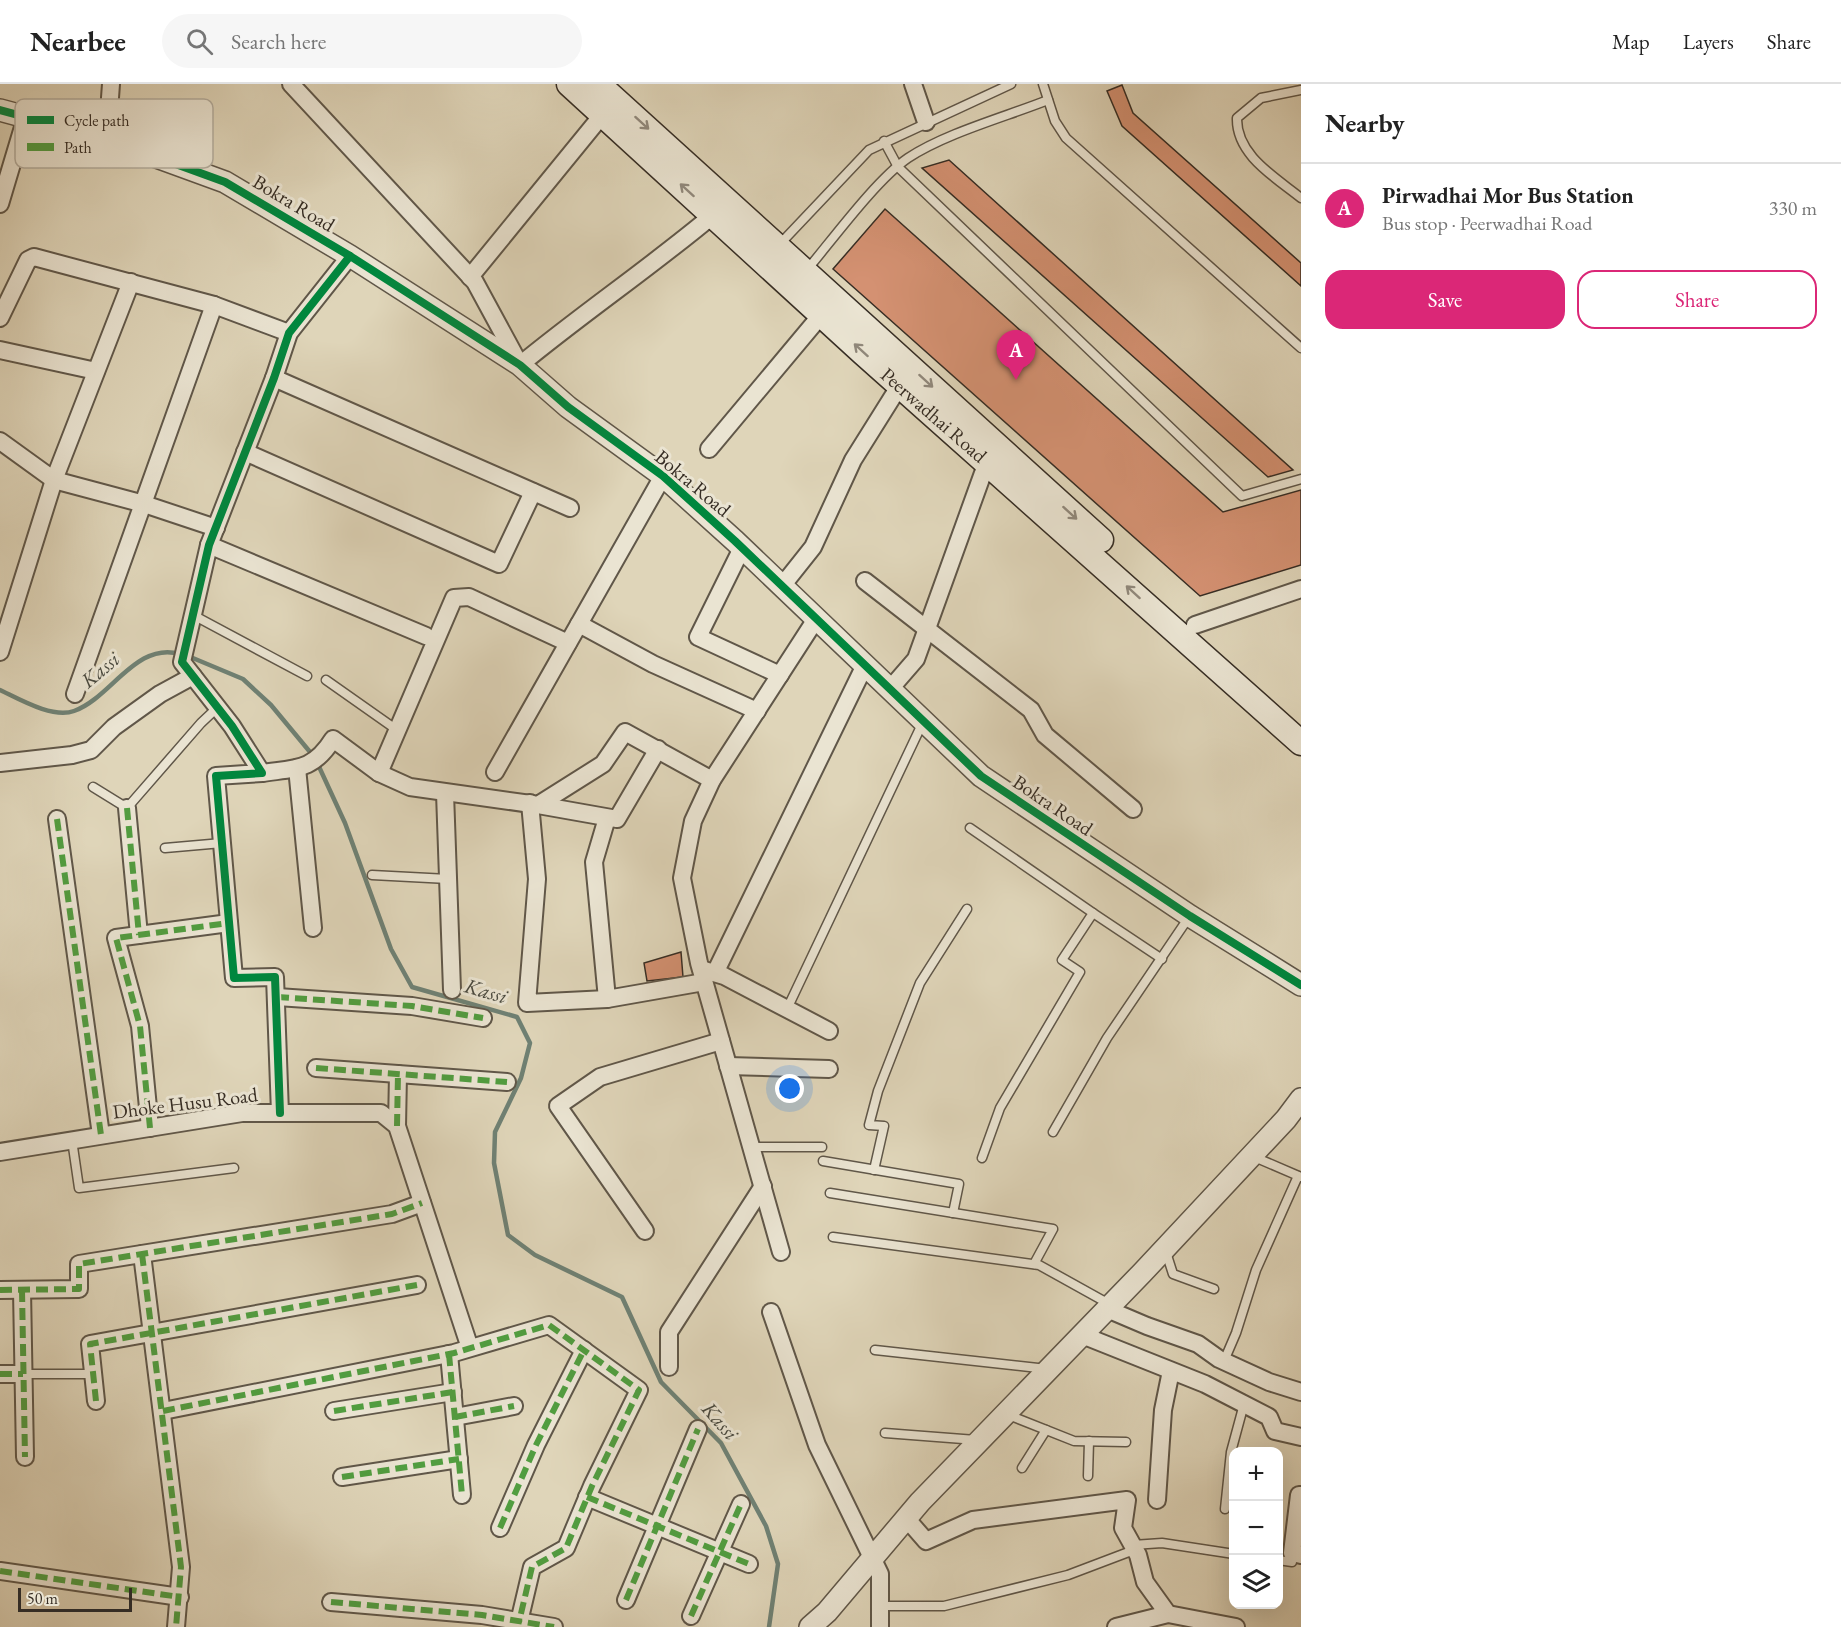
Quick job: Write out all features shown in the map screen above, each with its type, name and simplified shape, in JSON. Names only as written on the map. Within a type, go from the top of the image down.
[{"type":"main road","name":"Peerwadhai Road","points":[[569,84],[713,215],[771,253],[798,279],[822,315],[1301,743]]},
{"type":"main road","points":[[598,84],[771,253]]},
{"type":"main road","points":[[798,279],[1195,625],[1301,722]]},
{"type":"street","points":[[110,99],[111,84]]},
{"type":"street","points":[[291,84],[470,277],[520,365],[579,317],[664,257],[713,215]]},
{"type":"street","points":[[913,84],[926,122]]},
{"type":"street","name":"Bokra Road","points":[[0,110],[15,114]]},
{"type":"street","points":[[470,277],[603,114]]},
{"type":"street","points":[[0,204],[15,154]]},
{"type":"street","name":"Bokra Road","points":[[186,168],[225,182],[350,256],[520,365],[568,407],[663,476],[742,548],[981,776],[1190,916],[1301,985]]},
{"type":"street","points":[[262,773],[218,708],[182,662],[209,545],[274,378],[289,333],[350,256]]},
{"type":"street","points":[[0,318],[28,260],[34,257],[214,305],[289,333]]},
{"type":"street","points":[[0,651],[54,480],[131,282]]},
{"type":"street","points":[[75,694],[214,305]]},
{"type":"street","points":[[709,449],[822,315]]},
{"type":"street","points":[[0,350],[96,371]]},
{"type":"street","points":[[274,378],[570,508]]},
{"type":"street","points":[[782,586],[813,547],[853,459],[900,385]]},
{"type":"street","points":[[0,441],[54,480],[144,504],[216,528]]},
{"type":"street","points":[[245,452],[499,564],[533,492]]},
{"type":"street","points":[[890,690],[916,659],[987,462]]},
{"type":"street","points":[[495,772],[663,476]]},
{"type":"street","points":[[209,545],[426,636]]},
{"type":"street","points":[[742,548],[699,637],[780,675]]},
{"type":"street","points":[[865,581],[1031,710],[1046,735],[1134,809]]},
{"type":"street","points":[[1195,625],[1301,589]]},
{"type":"street","points":[[379,773],[454,598],[469,597],[568,643]]},
{"type":"street","points":[[781,1252],[721,1041],[682,878],[693,821],[712,780],[816,619]]},
{"type":"street","points":[[579,624],[653,664],[757,711]]},
{"type":"street","points":[[706,975],[865,665]]},
{"type":"street","points":[[0,763],[72,755],[91,750],[114,727],[160,694],[193,676]]},
{"type":"street","points":[[534,804],[603,764],[625,732],[658,748],[712,780]]},
{"type":"street","points":[[280,1113],[275,977],[234,978],[216,776],[297,768],[323,756],[333,740],[379,773],[410,787],[534,804],[617,819],[658,748]]},
{"type":"street","points":[[297,768],[313,928]]},
{"type":"street","points":[[445,793],[452,990]]},
{"type":"street","points":[[534,804],[537,879],[527,1003],[607,999],[706,975],[787,1009],[829,1031]]},
{"type":"street","points":[[127,808],[139,935]]},
{"type":"street","points":[[607,818],[594,862],[607,999]]},
{"type":"street","points":[[57,819],[101,1136]]},
{"type":"street","points":[[150,1128],[140,1026],[116,938],[229,923]]},
{"type":"street","points":[[277,997],[412,1006],[483,1018]]},
{"type":"street","points":[[645,1231],[558,1106],[600,1077],[721,1041]]},
{"type":"street","points":[[728,1066],[829,1069]]},
{"type":"street","points":[[316,1068],[507,1082]]},
{"type":"street","points":[[398,1074],[397,1126],[468,1342]]},
{"type":"street","points":[[810,1627],[827,1612],[906,1518],[1165,1249],[1252,1156],[1301,1099]]},
{"type":"street","name":"Dhoke Husu Road","points":[[0,1152],[242,1113],[381,1113],[397,1126]]},
{"type":"street","points":[[669,1367],[669,1332],[763,1186]]},
{"type":"street","points":[[0,1290],[79,1289],[79,1264],[392,1214],[422,1203]]},
{"type":"street","points":[[142,1254],[181,1567],[176,1627]]},
{"type":"street","points":[[96,1401],[90,1344],[417,1285]]},
{"type":"street","points":[[22,1290],[25,1457]]},
{"type":"street","points":[[1109,1307],[1147,1326],[1198,1344],[1224,1361],[1300,1388]]},
{"type":"street","points":[[771,1312],[818,1445],[855,1528],[873,1557],[880,1574],[882,1606],[880,1627]]},
{"type":"street","points":[[163,1411],[449,1354],[549,1325],[639,1390],[587,1497],[566,1548],[532,1567],[519,1622]]},
{"type":"street","points":[[1082,1335],[1172,1371],[1244,1404],[1269,1417],[1275,1431],[1301,1437]]},
{"type":"street","points":[[500,1528],[536,1445],[584,1350]]},
{"type":"street","points":[[449,1354],[462,1495]]},
{"type":"street","points":[[1157,1500],[1162,1410],[1172,1371]]},
{"type":"street","points":[[0,1374],[23,1374]]},
{"type":"street","points":[[334,1411],[453,1392]]},
{"type":"street","points":[[455,1417],[514,1406]]},
{"type":"street","points":[[626,1600],[698,1429]]},
{"type":"street","points":[[342,1477],[459,1459]]},
{"type":"street","points":[[1290,1556],[1300,1493]]},
{"type":"street","points":[[587,1497],[749,1564]]},
{"type":"street","points":[[906,1518],[926,1541],[973,1520],[1127,1500],[1123,1528],[1133,1547],[1145,1582],[1168,1614]]},
{"type":"street","points":[[691,1616],[741,1504]]},
{"type":"street","points":[[0,1570],[180,1597]]},
{"type":"street","points":[[331,1602],[482,1616],[554,1627]]},
{"type":"street","points":[[1116,1627],[1168,1614],[1236,1627]]},
{"type":"lane","points":[[771,253],[869,150],[884,141],[1011,84]]},
{"type":"lane","points":[[1043,84],[1055,121],[1066,138],[1301,348]]},
{"type":"lane","points":[[1301,90],[1261,99],[1237,118],[1237,130],[1249,155],[1301,198]]},
{"type":"lane","points":[[798,279],[898,167],[927,147],[1048,100]]},
{"type":"lane","points":[[884,141],[898,167],[1242,496],[1301,479]]},
{"type":"lane","points":[[193,615],[307,676]]},
{"type":"lane","points":[[326,680],[397,730]]},
{"type":"lane","points":[[93,787],[127,808],[201,723],[218,708]]},
{"type":"lane","points":[[787,1009],[923,722]]},
{"type":"lane","points":[[970,828],[1162,959]]},
{"type":"lane","points":[[165,848],[222,843]]},
{"type":"lane","points":[[372,875],[448,879]]},
{"type":"lane","points":[[874,1170],[884,1126],[869,1125],[878,1091],[920,983],[967,909]]},
{"type":"lane","points":[[982,1158],[1000,1108],[1080,972],[1062,960],[1093,913]]},
{"type":"lane","points":[[1053,1132],[1107,1038],[1190,916]]},
{"type":"lane","points":[[72,1140],[79,1188],[234,1168]]},
{"type":"lane","points":[[752,1147],[822,1147]]},
{"type":"lane","points":[[1224,1361],[1236,1333],[1256,1270],[1300,1177],[1252,1156]]},
{"type":"lane","points":[[823,1161],[959,1184],[953,1213]]},
{"type":"lane","points":[[830,1192],[1053,1229],[1034,1264]]},
{"type":"lane","points":[[833,1237],[1034,1264],[1109,1307]]},
{"type":"lane","points":[[1165,1249],[1173,1274],[1214,1289]]},
{"type":"lane","points":[[874,1350],[1049,1369]]},
{"type":"lane","points":[[23,1374],[93,1374]]},
{"type":"lane","points":[[1225,1509],[1232,1452],[1244,1404]]},
{"type":"lane","points":[[1005,1414],[1074,1441],[1126,1442]]},
{"type":"lane","points":[[1022,1468],[1046,1430]]},
{"type":"lane","points":[[885,1433],[980,1440]]},
{"type":"lane","points":[[1088,1476],[1089,1441]]},
{"type":"lane","points":[[882,1606],[944,1606],[1068,1575],[1133,1547],[1162,1543],[1229,1553]]},
{"type":"building","points":[[1122,85],[1133,113],[1301,263],[1301,286],[1122,126],[1107,91]]},
{"type":"building","points":[[949,160],[1293,470],[1268,477],[922,168]]},
{"type":"building","points":[[885,209],[1223,512],[1301,490],[1301,565],[1200,596],[833,269]]},
{"type":"building","points":[[681,952],[683,977],[647,981],[644,963]]},
{"type":"waterway","name":"Kassi","points":[[0,690],[36,707],[66,713],[87,704],[137,663],[150,656],[164,652],[180,654]]},
{"type":"waterway","name":"Kassi","points":[[188,656],[243,679],[271,705],[315,758],[345,823],[391,949],[412,987],[517,1017],[530,1043],[521,1078],[495,1132],[494,1163],[508,1235],[535,1255],[622,1297],[661,1382],[721,1443],[766,1526],[778,1564],[769,1627]]},
{"type":"marked path","points":[[127,808],[139,935]]},
{"type":"marked path","points":[[57,819],[101,1135]]},
{"type":"marked path","points":[[150,1128],[140,1026],[116,938],[229,923]]},
{"type":"marked path","points":[[277,997],[412,1006],[483,1018]]},
{"type":"marked path","points":[[316,1068],[507,1082]]},
{"type":"marked path","points":[[397,1126],[398,1074]]},
{"type":"marked path","points":[[0,1290],[79,1289],[79,1264],[392,1214],[422,1203]]},
{"type":"marked path","points":[[142,1254],[181,1567],[176,1627]]},
{"type":"marked path","points":[[96,1401],[90,1344],[417,1285]]},
{"type":"marked path","points":[[22,1290],[25,1457]]},
{"type":"marked path","points":[[163,1411],[454,1353],[549,1325],[639,1390],[592,1486],[566,1548],[532,1567],[519,1622]]},
{"type":"marked path","points":[[500,1528],[536,1445],[584,1350]]},
{"type":"marked path","points":[[449,1354],[462,1495]]},
{"type":"marked path","points":[[0,1374],[23,1374]]},
{"type":"marked path","points":[[334,1411],[453,1392]]},
{"type":"marked path","points":[[455,1417],[514,1406]]},
{"type":"marked path","points":[[626,1600],[698,1429]]},
{"type":"marked path","points":[[342,1477],[459,1459]]},
{"type":"marked path","points":[[587,1497],[749,1564]]},
{"type":"marked path","points":[[691,1616],[741,1504]]},
{"type":"marked path","points":[[0,1571],[180,1597]]},
{"type":"marked path","points":[[331,1602],[482,1615],[554,1627]]},
{"type":"cycle path","points":[[0,110],[15,114]]},
{"type":"cycle path","points":[[187,168],[225,182],[350,256],[520,365],[568,407],[663,476],[735,541],[981,776],[1190,916],[1301,985]]},
{"type":"cycle path","points":[[280,1113],[275,977],[234,978],[216,776],[262,773],[232,726],[182,662],[209,545],[274,378],[289,333],[350,256]]},
{"type":"place","name":"Pirwadhai Mor Bus Station","points":[[1016,380]]}]
